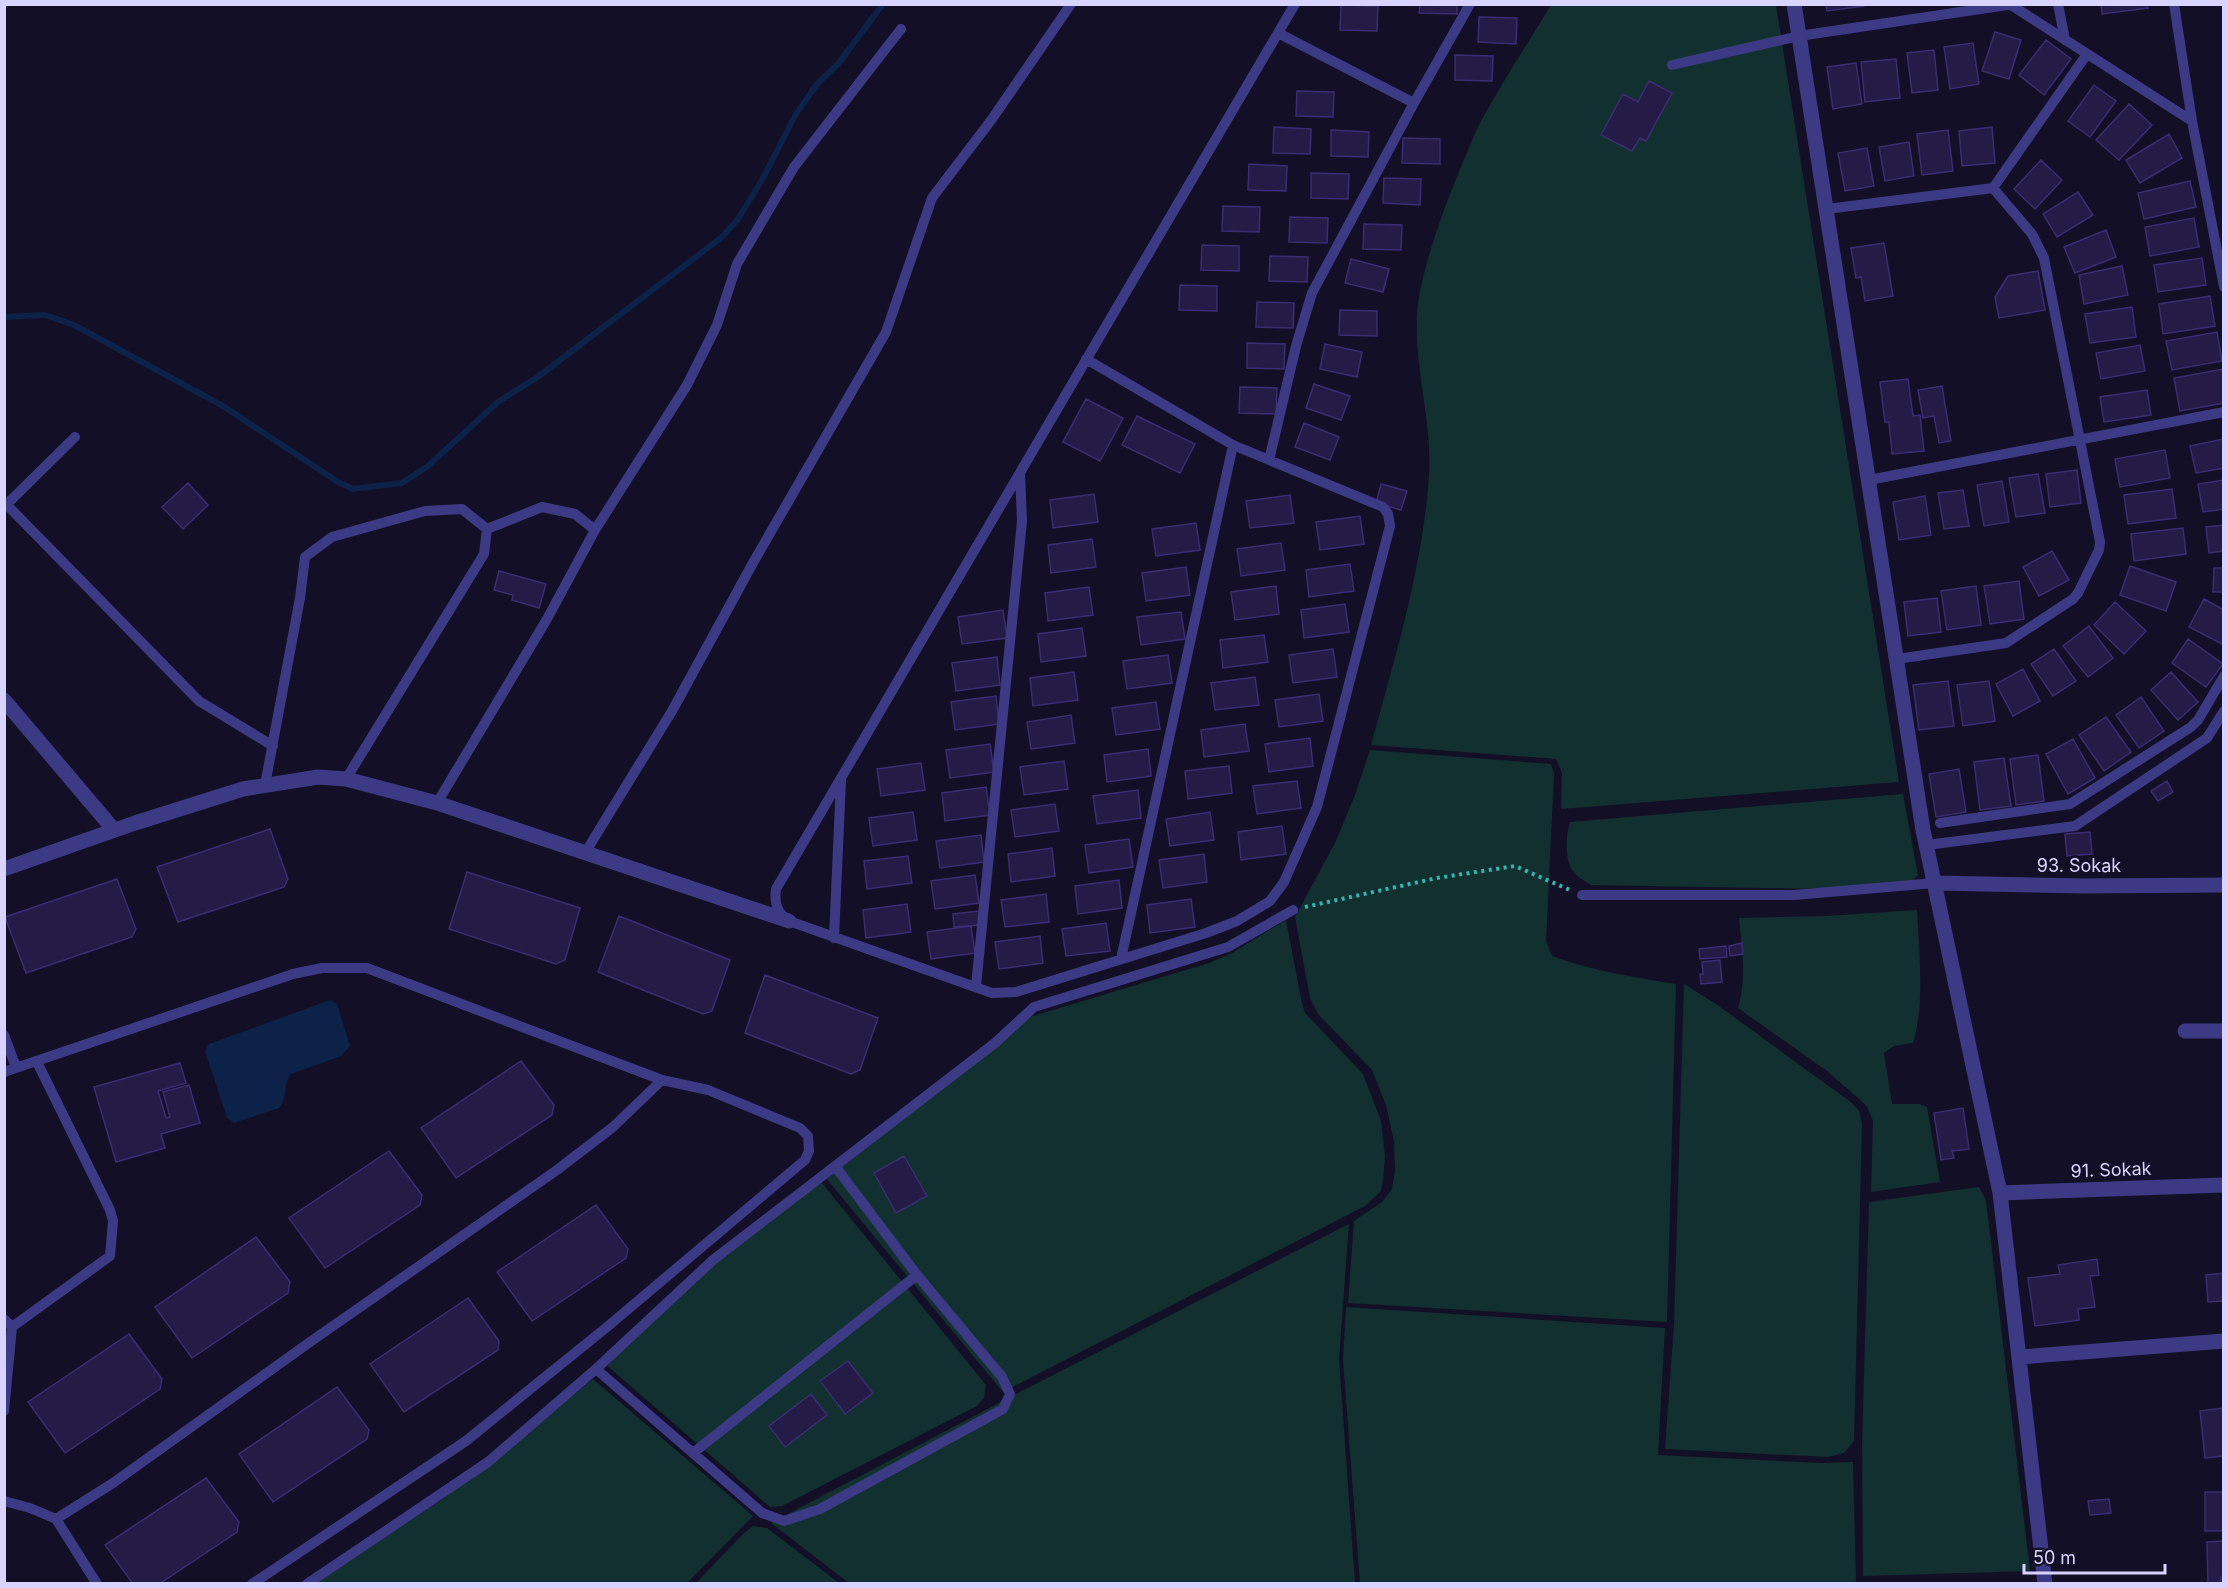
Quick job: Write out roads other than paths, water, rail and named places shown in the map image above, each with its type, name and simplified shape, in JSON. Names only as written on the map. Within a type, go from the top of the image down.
[{"type":"street","points":[[1794,4],[1927,845],[2000,1193],[2045,1584]]},
{"type":"street","points":[[4,700],[114,831]]},
{"type":"street","points":[[4,868],[192,805],[265,785],[318,777],[346,779],[437,802],[789,921]]},
{"type":"street","name":"93. Sokak","points":[[1935,883],[2083,886],[2223,885]]},
{"type":"street","points":[[2185,1031],[2223,1031]]},
{"type":"street","name":"91. Sokak","points":[[2000,1193],[2223,1185]]},
{"type":"street","points":[[2020,1357],[2223,1341]]},
{"type":"lane","points":[[585,853],[672,711],[754,561],[886,332],[932,198],[992,119],[1071,4]]},
{"type":"lane","points":[[1086,359],[1233,445],[1383,507],[1388,514],[1390,526],[1317,807],[1284,882],[1270,901],[1237,921],[1206,933],[1016,992],[992,993],[789,921],[776,907],[776,889],[1086,359],[1295,4]]},
{"type":"lane","points":[[1269,460],[1296,346],[1312,293],[1470,4]]},
{"type":"lane","points":[[2058,4],[2065,40]]},
{"type":"lane","points":[[2174,4],[2192,121],[2223,287]]},
{"type":"lane","points":[[1672,65],[1799,36],[2012,5],[2192,121]]},
{"type":"lane","points":[[437,802],[547,619],[595,530],[687,386],[717,326],[737,264],[795,167],[901,29]]},
{"type":"lane","points":[[1278,33],[1414,103]]},
{"type":"lane","points":[[1827,209],[1993,188],[2087,54]]},
{"type":"lane","points":[[1897,659],[2006,643],[2059,610],[2078,593],[2099,550],[2100,542],[2082,440],[2044,258],[2032,234],[1993,188]]},
{"type":"lane","points":[[1869,480],[2223,412]]},
{"type":"lane","points":[[75,436],[6,506],[199,701],[273,746]]},
{"type":"lane","points":[[1121,959],[1233,445]]},
{"type":"lane","points":[[976,986],[1022,521],[1020,472]]},
{"type":"lane","points":[[487,529],[542,507],[575,514],[595,530]]},
{"type":"lane","points":[[265,785],[300,598],[305,557],[332,537],[425,511],[462,509],[487,529]]},
{"type":"lane","points":[[346,779],[484,554],[487,529]]},
{"type":"lane","points":[[1940,823],[2070,804],[2191,727],[2198,720],[2223,676]]},
{"type":"lane","points":[[1927,845],[2075,826],[2207,738],[2223,711]]},
{"type":"lane","points":[[834,938],[841,778]]},
{"type":"lane","points":[[1582,895],[1794,895],[1935,883]]},
{"type":"lane","points":[[306,1584],[488,1462],[596,1369],[713,1260],[996,1043],[1034,1007],[1228,947],[1293,910]]},
{"type":"lane","points":[[4,1072],[293,974],[322,968],[367,968],[662,1080],[708,1090],[800,1128],[808,1136],[810,1143],[805,1160],[607,1327],[466,1441],[252,1584]]},
{"type":"lane","points":[[4,1035],[16,1067]]},
{"type":"lane","points":[[4,1411],[8,1323],[110,1256],[113,1221],[111,1210],[37,1062]]},
{"type":"lane","points":[[56,1520],[558,1170],[613,1127],[662,1080]]},
{"type":"lane","points":[[596,1369],[762,1513],[784,1521],[820,1509],[1003,1409],[1010,1394],[1002,1377],[917,1275],[835,1166]]},
{"type":"lane","points":[[693,1454],[917,1275]]},
{"type":"lane","points":[[4,1501],[30,1508],[56,1520],[97,1584]]},
{"type":"water","points":[[330,1000],[337,1004],[350,1046],[341,1056],[291,1074],[284,1100],[279,1108],[234,1123],[227,1118],[205,1051],[209,1044]]},
{"type":"waterway","points":[[4,317],[45,315],[74,325],[223,406],[338,482],[353,489],[402,483],[428,466],[498,402],[539,376],[722,237],[738,219],[762,180],[796,114],[817,84],[838,64],[883,4]]}]
